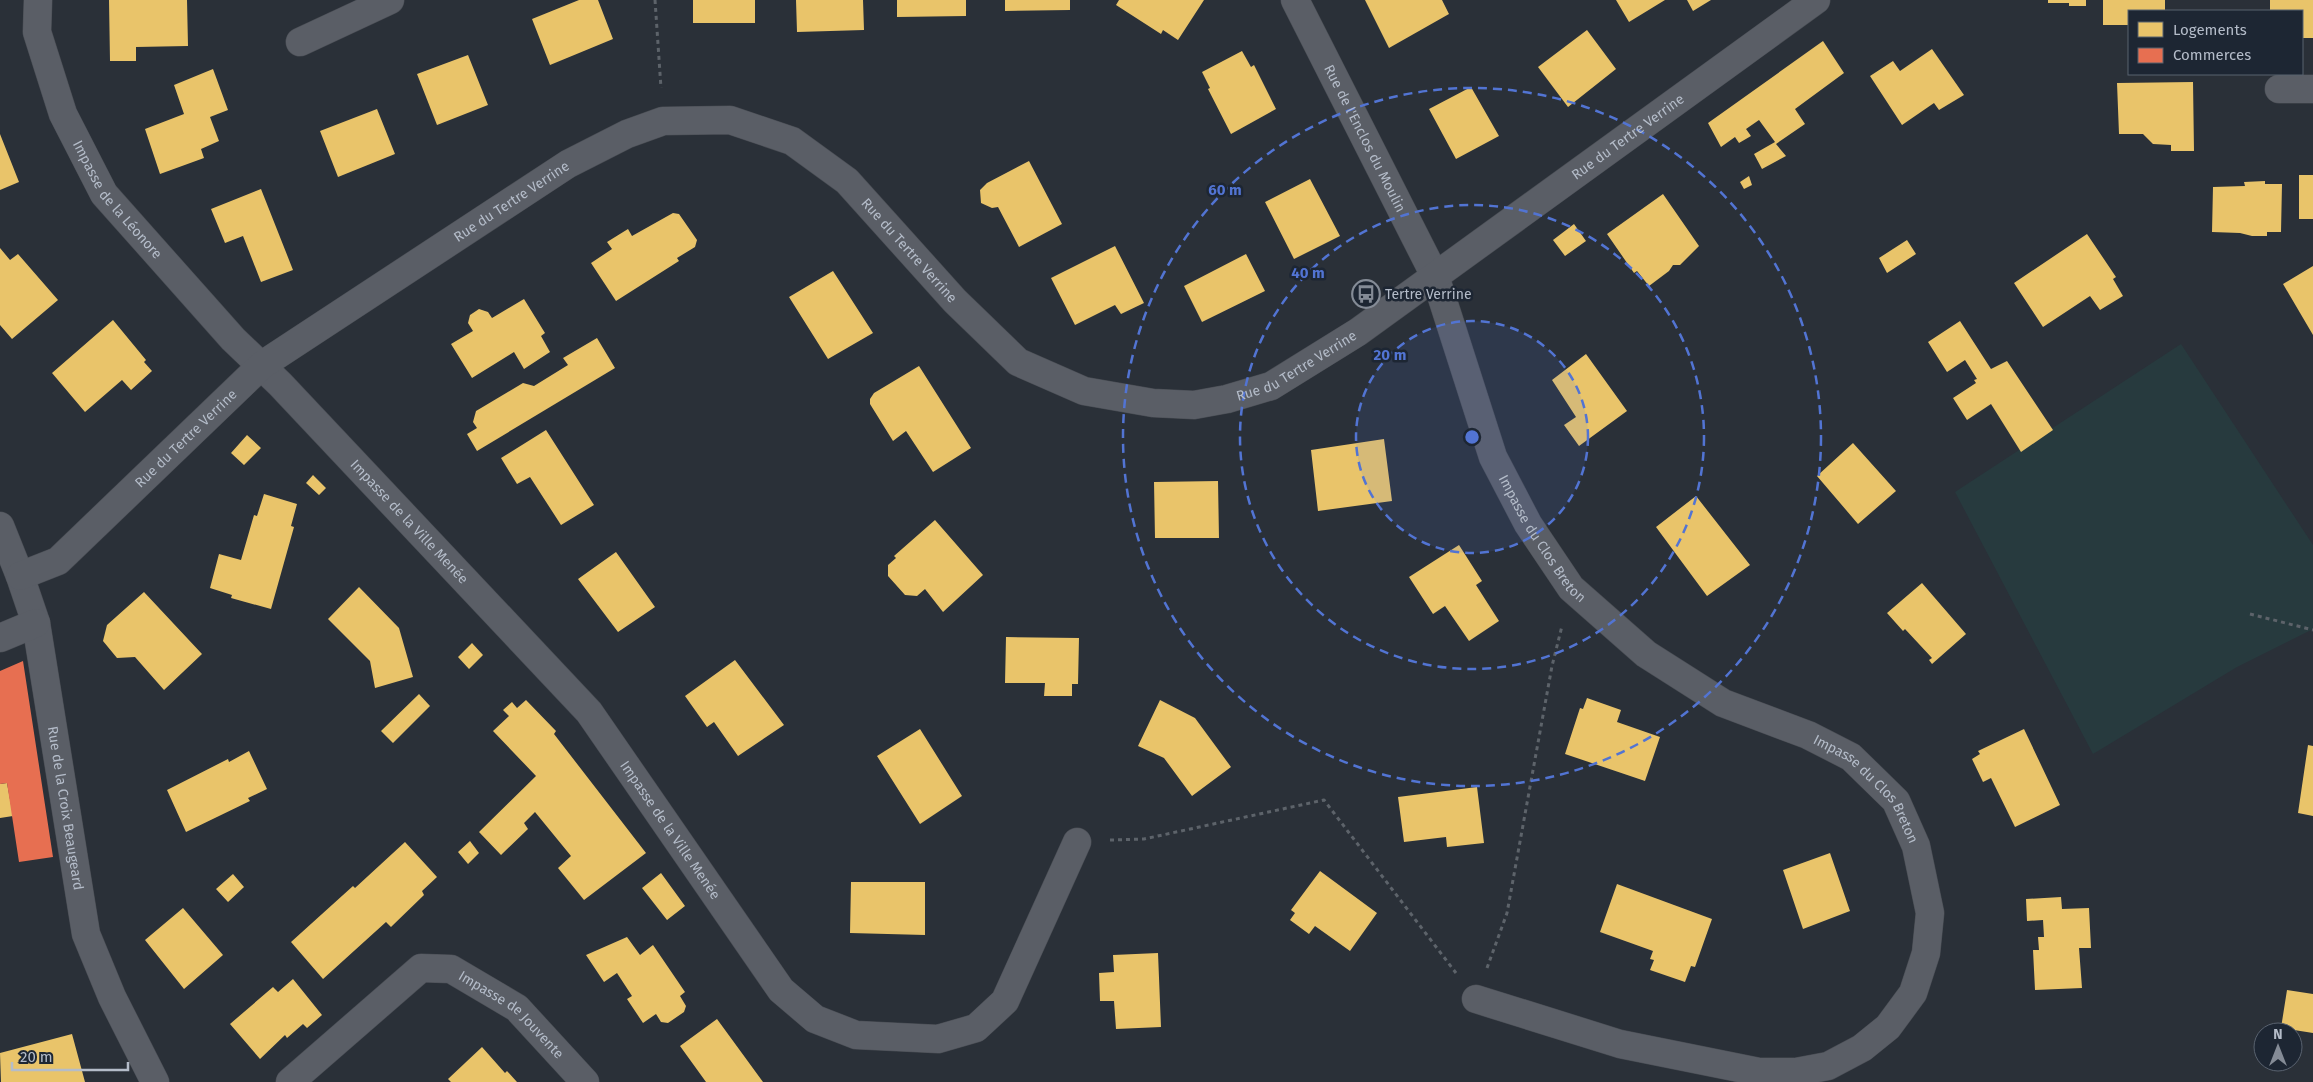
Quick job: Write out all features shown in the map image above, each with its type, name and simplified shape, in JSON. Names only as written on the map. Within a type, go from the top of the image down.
[{"type":"street","name":"Impasse de la Léonore","points":[[38,0],[37,32],[63,114],[104,194],[226,332],[262,365]]},
{"type":"street","points":[[300,42],[390,0]]},
{"type":"street","name":"Rue de l'Enclos du Moulin","points":[[1295,0],[1435,276]]},
{"type":"street","name":"Rue du Tertre Verrine","points":[[20,576],[58,561],[262,365],[568,164],[627,134],[663,122],[730,120],[792,141],[847,181],[955,301],[1018,362],[1084,392],[1154,403],[1194,405],[1227,399],[1271,386],[1358,332],[1816,0]]},
{"type":"street","points":[[2279,88],[2313,89]]},
{"type":"street","name":"Impasse du Clos Breton","points":[[1435,276],[1493,457],[1528,524],[1571,588],[1646,654],[1724,703],[1808,735],[1851,757],[1896,801],[1916,846],[1930,913],[1926,953],[1913,993],[1888,1027],[1862,1048],[1828,1066],[1796,1072],[1760,1072],[1620,1044],[1476,999]]},
{"type":"street","name":"Impasse de la Ville Menée","points":[[262,365],[589,712],[781,990],[815,1019],[856,1036],[938,1039],[976,1028],[1005,1001],[1077,842]]},
{"type":"street","name":"Rue de la Croix Beaugeard","points":[[0,526],[36,623],[86,934],[112,997],[155,1082]]},
{"type":"street","points":[[0,638],[36,623]]},
{"type":"street","name":"Impasse de Jouvente","points":[[290,1082],[421,968],[451,969],[518,1008],[585,1082]]},
{"type":"path","points":[[655,0],[663,122]]},
{"type":"path","points":[[1476,999],[1507,913],[1552,666],[1571,588]]},
{"type":"path","points":[[2250,614],[2313,630]]},
{"type":"path","points":[[1077,842],[1144,839],[1324,800],[1476,999]]},
{"type":"green space","points":[[2181,344],[2313,545],[2313,629],[2237,667],[2093,754],[1955,492]]},
{"type":"building: Logements","points":[[109,0],[187,0],[188,46],[136,47],[136,61],[110,61]]},
{"type":"building: Logements","points":[[579,0],[598,0],[613,39],[550,65],[532,19]]},
{"type":"building: Logements","points":[[693,0],[755,0],[755,23],[693,23]]},
{"type":"building: Logements","points":[[796,0],[863,0],[864,30],[797,32]]},
{"type":"building: Logements","points":[[897,0],[966,0],[966,16],[897,17]]},
{"type":"building: Logements","points":[[1005,0],[1070,0],[1070,10],[1005,11]]},
{"type":"building: Logements","points":[[1119,0],[1204,0],[1178,40],[1163,30],[1161,34],[1116,5]]},
{"type":"building: Logements","points":[[1365,0],[1442,0],[1449,14],[1389,48]]},
{"type":"building: Logements","points":[[1616,0],[1665,0],[1629,22]]},
{"type":"building: Logements","points":[[1687,0],[1711,0],[1693,11]]},
{"type":"building: Logements","points":[[2048,0],[2086,0],[2086,6],[2069,6],[2069,3],[2048,3]]},
{"type":"building: Logements","points":[[2103,0],[2165,0],[2165,10],[2128,10],[2128,25],[2103,25]]},
{"type":"building: Logements","points":[[2270,0],[2313,0],[2313,38],[2303,38],[2303,10],[2270,10]]},
{"type":"building: Logements","points":[[1587,30],[1616,69],[1568,107],[1538,67]]},
{"type":"building: Logements","points":[[1823,41],[1844,73],[1795,109],[1805,124],[1776,144],[1786,156],[1762,169],[1754,154],[1775,142],[1759,120],[1746,129],[1751,136],[1739,143],[1735,137],[1721,147],[1708,123]]},
{"type":"building: Logements","points":[[1932,49],[1964,95],[1939,110],[1934,103],[1902,125],[1870,76],[1893,61],[1900,71]]},
{"type":"building: Logements","points":[[1242,51],[1251,67],[1254,65],[1276,109],[1231,134],[1208,89],[1210,88],[1202,72]]},
{"type":"building: Logements","points":[[468,55],[488,105],[437,125],[417,74]]},
{"type":"building: Logements","points":[[213,69],[228,110],[210,117],[219,141],[201,149],[204,158],[160,174],[145,129],[184,114],[174,85]]},
{"type":"building: Logements","points":[[2193,82],[2194,151],[2171,151],[2171,145],[2153,144],[2143,134],[2119,134],[2117,83]]},
{"type":"building: Logements","points":[[1471,87],[1499,136],[1456,159],[1429,109]]},
{"type":"building: Logements","points":[[377,109],[395,154],[338,177],[320,131]]},
{"type":"building: Logements","points":[[0,134],[19,182],[0,190]]},
{"type":"building: Logements","points":[[1029,161],[1062,224],[1019,247],[998,207],[992,208],[981,203],[980,190],[987,183]]},
{"type":"building: Logements","points":[[2299,175],[2313,175],[2313,219],[2299,219]]},
{"type":"building: Logements","points":[[1749,176],[1752,185],[1744,189],[1740,182]]},
{"type":"building: Logements","points":[[1310,179],[1340,236],[1294,259],[1265,202]]},
{"type":"building: Logements","points":[[2265,181],[2265,184],[2282,184],[2281,232],[2267,232],[2267,236],[2252,236],[2240,233],[2212,232],[2213,187],[2245,186],[2244,182]]},
{"type":"building: Logements","points":[[261,189],[293,270],[261,282],[243,236],[225,243],[211,209]]},
{"type":"building: Logements","points":[[1663,194],[1699,246],[1680,265],[1673,265],[1669,271],[1649,286],[1637,271],[1634,273],[1607,234]]},
{"type":"building: Logements","points":[[673,213],[679,214],[697,240],[695,247],[677,258],[679,261],[616,301],[591,263],[612,249],[607,242],[628,229],[632,236]]},
{"type":"building: Logements","points":[[1574,224],[1586,241],[1565,256],[1553,240]]},
{"type":"building: Logements","points":[[2087,234],[2116,277],[2113,279],[2123,296],[2100,310],[2090,296],[2043,327],[2014,283]]},
{"type":"building: Logements","points":[[1907,240],[1916,254],[1887,273],[1879,258]]},
{"type":"building: Logements","points":[[1115,246],[1144,303],[1121,314],[1115,305],[1075,325],[1051,278]]},
{"type":"building: Logements","points":[[0,248],[10,260],[18,254],[58,300],[12,339],[0,325]]},
{"type":"building: Logements","points":[[1246,254],[1265,291],[1202,322],[1184,286]]},
{"type":"building: Logements","points":[[2313,266],[2313,335],[2283,284]]},
{"type":"building: Logements","points":[[833,271],[873,333],[828,359],[789,297]]},
{"type":"building: Logements","points":[[524,299],[545,333],[541,336],[550,352],[524,369],[514,352],[472,378],[451,344],[473,331],[468,323],[470,315],[479,309],[488,312],[492,318]]},
{"type":"building: Logements","points":[[113,320],[146,360],[144,362],[152,371],[131,390],[122,380],[85,412],[52,373]]},
{"type":"building: Logements","points":[[1960,321],[1991,369],[2007,361],[2053,430],[2021,452],[1991,404],[1967,420],[1953,398],[1976,383],[1974,380],[1977,379],[1965,360],[1947,372],[1928,342]]},
{"type":"building: Logements","points":[[597,338],[615,368],[477,451],[467,434],[477,428],[473,422],[476,411],[523,383],[534,386],[568,365],[563,358]]},
{"type":"building: Logements","points":[[1586,354],[1627,411],[1579,446],[1564,425],[1576,417],[1552,380]]},
{"type":"building: Logements","points":[[919,366],[971,448],[933,472],[906,431],[893,441],[870,404],[870,399],[874,393]]},
{"type":"building: Logements","points":[[546,430],[594,505],[561,525],[530,477],[517,484],[501,458]]},
{"type":"building: Logements","points":[[247,435],[261,448],[244,465],[231,453]]},
{"type":"building: Logements","points":[[1384,439],[1392,501],[1318,511],[1311,450]]},
{"type":"building: Logements","points":[[1853,443],[1896,491],[1858,524],[1817,476]]},
{"type":"building: Logements","points":[[313,475],[326,488],[319,495],[306,483]]},
{"type":"building: Logements","points":[[1218,481],[1219,538],[1155,538],[1154,482]]},
{"type":"building: Logements","points":[[264,494],[297,504],[291,526],[294,527],[271,609],[231,598],[232,595],[210,588],[219,554],[241,560],[254,515],[257,516]]},
{"type":"building: Logements","points":[[1696,496],[1750,565],[1707,596],[1656,527]]},
{"type":"building: Logements","points":[[935,520],[983,575],[943,612],[925,589],[917,596],[905,595],[888,576],[888,565],[896,558],[894,556]]},
{"type":"building: Logements","points":[[1459,545],[1482,581],[1476,585],[1499,621],[1469,641],[1445,606],[1433,614],[1409,577]]},
{"type":"building: Logements","points":[[616,552],[655,607],[618,632],[578,579]]},
{"type":"building: Logements","points":[[1922,583],[1966,634],[1932,664],[1929,660],[1932,658],[1887,613]]},
{"type":"building: Logements","points":[[359,587],[399,628],[413,677],[375,688],[370,661],[328,619]]},
{"type":"building: Logements","points":[[144,592],[202,654],[164,690],[135,657],[117,658],[103,641],[107,625]]},
{"type":"building: Logements","points":[[1006,637],[1079,638],[1078,684],[1072,684],[1072,696],[1044,696],[1045,683],[1005,683]]},
{"type":"building: Logements","points":[[472,643],[483,655],[469,669],[458,657]]},
{"type":"building: Logements","points":[[735,660],[784,725],[738,756],[714,722],[707,727],[685,696]]},
{"type":"building: Logements","points":[[419,694],[430,706],[393,743],[381,731]]},
{"type":"building: Logements","points":[[1587,698],[1621,710],[1617,722],[1660,737],[1645,781],[1565,754],[1580,708],[1583,709]]},
{"type":"building: Logements","points":[[526,700],[556,731],[554,734],[646,853],[584,900],[558,868],[571,856],[535,812],[524,823],[528,829],[501,855],[479,832],[536,776],[493,731],[509,716],[503,710],[512,702],[517,708]]},
{"type":"building: Logements","points":[[1160,700],[1195,718],[1231,767],[1192,796],[1164,758],[1138,746]]},
{"type":"building: Logements","points":[[920,729],[962,796],[920,824],[877,756]]},
{"type":"building: Logements","points":[[2024,729],[2060,805],[2015,827],[1991,778],[1983,782],[1972,759],[1980,754],[1978,751]]},
{"type":"building: Logements","points":[[2308,745],[2313,746],[2313,816],[2298,813]]},
{"type":"building: Logements","points":[[249,751],[267,789],[248,798],[250,801],[186,832],[167,790],[228,759],[229,762]]},
{"type":"building: Logements","points":[[7,783],[13,816],[0,818],[0,784]]},
{"type":"building: Logements","points":[[1477,787],[1484,843],[1447,847],[1446,837],[1404,842],[1398,797]]},
{"type":"building: Logements","points":[[470,841],[479,853],[468,864],[458,852]]},
{"type":"building: Logements","points":[[405,842],[437,877],[422,891],[424,895],[391,927],[386,922],[323,979],[291,942],[353,886],[355,888]]},
{"type":"building: Logements","points":[[1830,853],[1850,911],[1803,929],[1783,870]]},
{"type":"building: Logements","points":[[1320,871],[1377,913],[1350,951],[1315,926],[1309,934],[1290,920],[1295,913],[1291,910]]},
{"type":"building: Logements","points":[[661,873],[685,906],[667,920],[642,888]]},
{"type":"building: Logements","points":[[233,874],[244,887],[228,902],[216,889]]},
{"type":"building: Logements","points":[[851,882],[925,882],[925,935],[850,933]]},
{"type":"building: Logements","points":[[1617,884],[1712,919],[1695,967],[1691,966],[1685,982],[1650,970],[1654,960],[1650,959],[1653,951],[1600,932]]},
{"type":"building: Logements","points":[[2061,897],[2062,909],[2089,908],[2091,948],[2079,948],[2082,988],[2035,990],[2033,950],[2039,950],[2038,937],[2044,937],[2043,920],[2027,921],[2026,899]]},
{"type":"building: Logements","points":[[183,908],[223,955],[184,989],[145,940]]},
{"type":"building: Logements","points":[[627,937],[640,955],[653,945],[685,992],[680,996],[686,1006],[684,1012],[668,1023],[661,1022],[656,1014],[643,1023],[627,999],[632,996],[617,973],[604,982],[586,955]]},
{"type":"building: Logements","points":[[1158,953],[1161,1027],[1116,1029],[1114,1001],[1100,1001],[1099,973],[1114,972],[1113,955]]},
{"type":"building: Logements","points":[[293,979],[322,1015],[307,1028],[303,1024],[287,1038],[285,1035],[260,1059],[230,1024],[273,987],[278,992]]},
{"type":"building: Logements","points":[[2287,990],[2313,994],[2313,1033],[2303,1031],[2303,1022],[2282,1022]]},
{"type":"building: Logements","points":[[717,1019],[763,1082],[706,1082],[680,1046]]},
{"type":"building: Logements","points":[[72,1034],[85,1082],[1,1082],[0,1053]]},
{"type":"building: Logements","points":[[482,1047],[505,1073],[507,1071],[517,1082],[451,1082],[448,1079]]},
{"type":"building: Commerces","points":[[23,661],[53,857],[19,862],[7,783],[0,784],[0,671]]},
{"type":"place","name":"Tertre Verrine","points":[[1366,294]]}]
